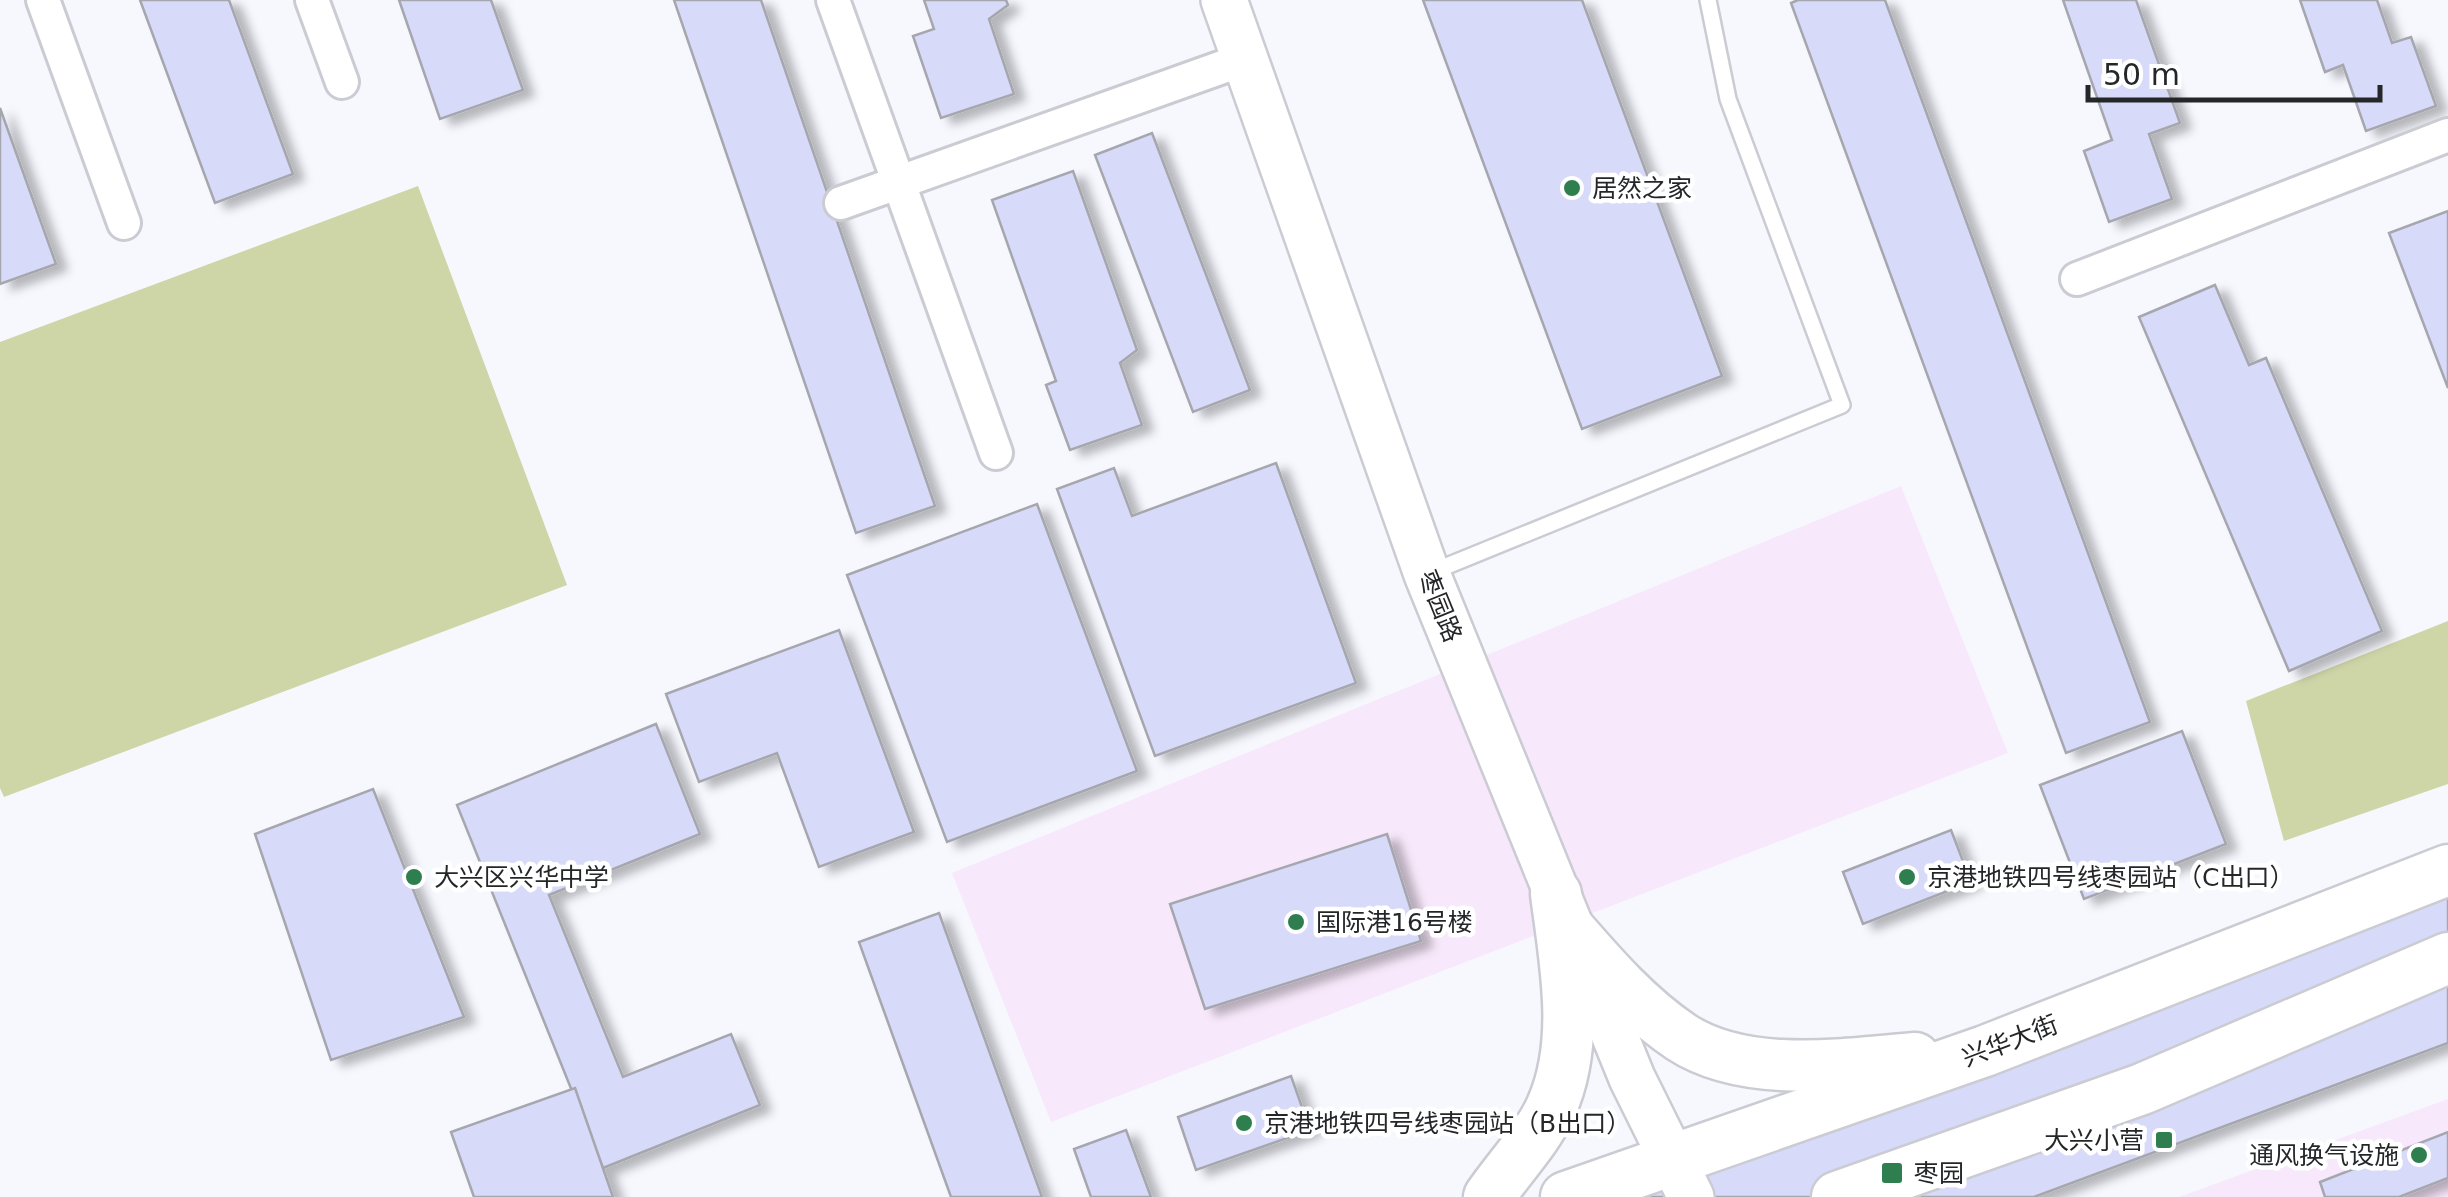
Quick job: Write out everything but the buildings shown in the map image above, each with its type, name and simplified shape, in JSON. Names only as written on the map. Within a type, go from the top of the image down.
[{"type":"main road","name":"兴华大街","points":[[1566,1197],[1682,1178],[1984,1052],[2448,870]]},
{"type":"main road","points":[[1563,912],[1621,988],[1683,1038],[1731,1058],[1793,1064],[1984,1052]]},
{"type":"main road","points":[[1489,1197],[1551,1109],[1566,1058],[1568,981],[1563,912]]},
{"type":"main road","points":[[1837,1197],[1972,1153],[2142,1090],[2448,958]]},
{"type":"main road","points":[[1900,1197],[1972,1153]]},
{"type":"street","points":[[43,0],[124,223]]},
{"type":"street","points":[[312,0],[342,82]]},
{"type":"street","points":[[833,0],[996,452]]},
{"type":"street","name":"枣园路","points":[[1224,0],[1427,574],[1632,1078],[1682,1178]]},
{"type":"street","points":[[841,203],[1245,58]]},
{"type":"street","points":[[2077,279],[2448,135]]},
{"type":"lane","points":[[1427,574],[1842,406],[1728,99],[1708,0]]},
{"type":"shaded area","points":[[1901,486],[2008,753],[1051,1122],[952,873]]},
{"type":"shaded area","points":[[2448,1099],[2448,1197],[2179,1197]]},
{"type":"green space","points":[[418,186],[567,585],[4,797],[0,788],[0,342]]},
{"type":"green space","points":[[2448,621],[2448,784],[2284,841],[2246,701]]},
{"type":"place","name":"居然之家","points":[[1572,188]]},
{"type":"place","name":"大兴区兴华中学","points":[[414,877]]},
{"type":"place","name":"京港地铁四号线枣园站（C出口）","points":[[1907,877]]},
{"type":"place","name":"国际港16号楼","points":[[1296,922]]},
{"type":"place","name":"京港地铁四号线枣园站（B出口）","points":[[1244,1123]]},
{"type":"place","name":"大兴小营","points":[[2164,1140]]},
{"type":"place","name":"通风换气设施","points":[[2419,1155]]},
{"type":"place","name":"枣园","points":[[1892,1173]]}]
